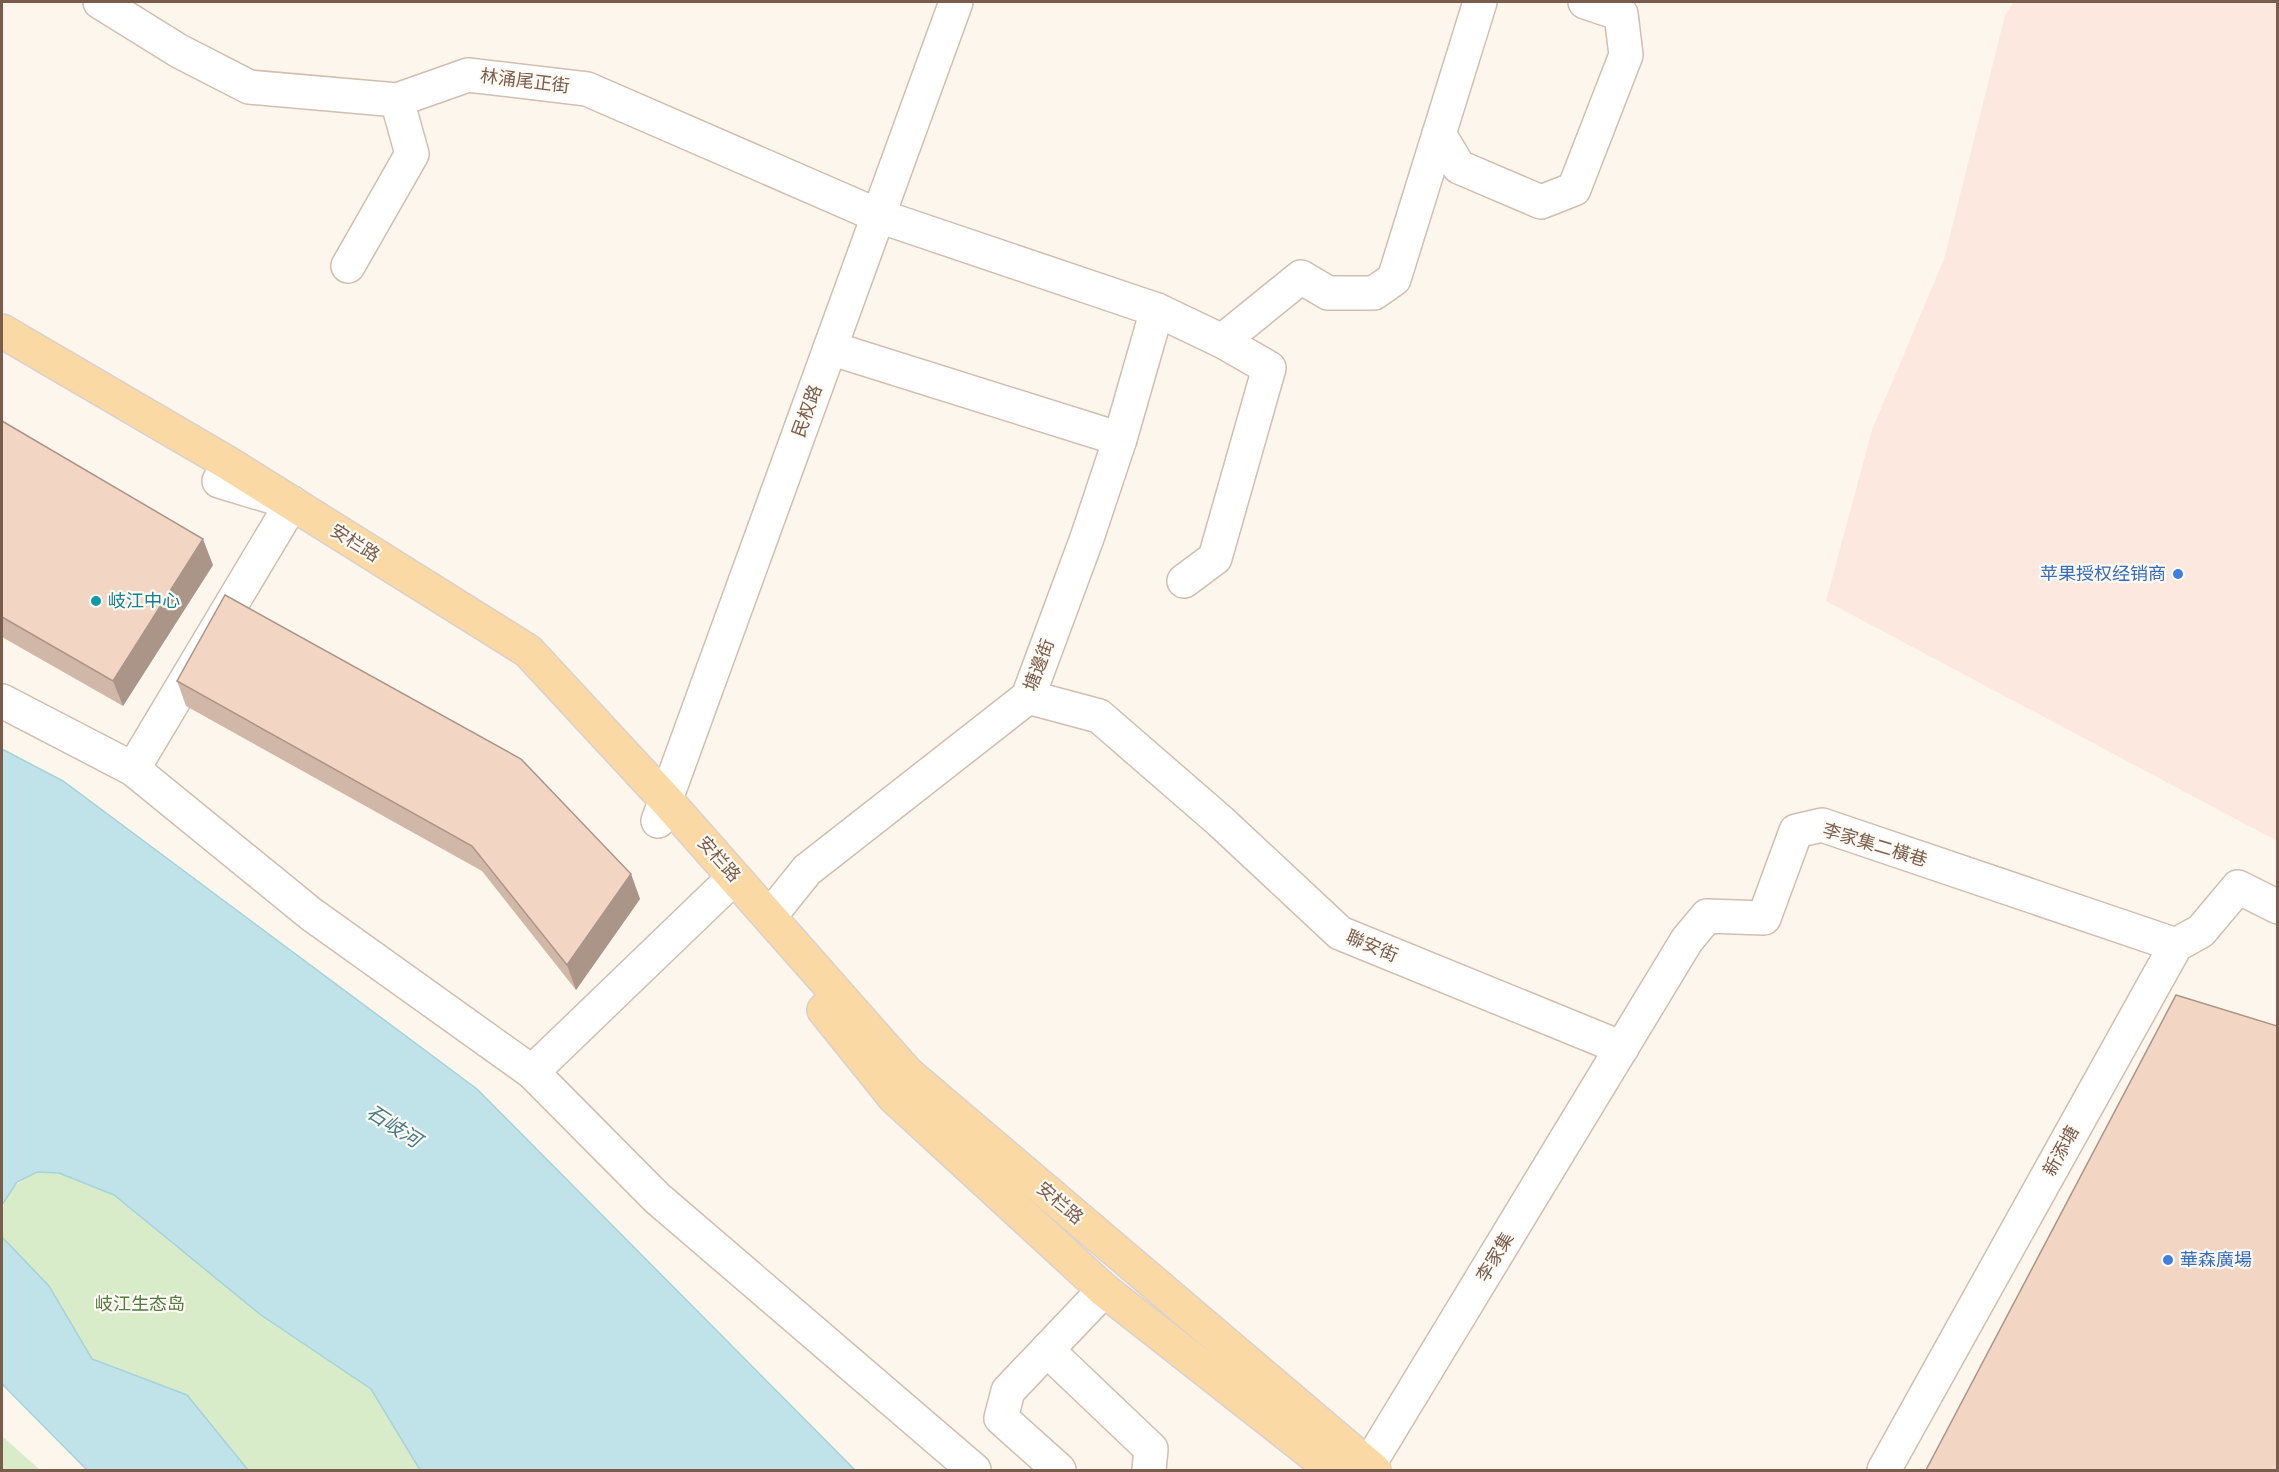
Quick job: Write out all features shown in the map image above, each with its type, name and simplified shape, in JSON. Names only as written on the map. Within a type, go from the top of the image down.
[{"type":"main road","name":"安栏路","points":[[2,331],[226,462],[528,651],[662,810],[721,890],[759,929],[894,1097],[1104,1290],[1333,1470]]},
{"type":"main road","name":"安栏路","points":[[2,352],[219,481],[516,670],[770,916],[907,1073],[1371,1468]]},
{"type":"street","name":"林涌尾正街","points":[[100,2],[179,51],[249,87],[397,100],[468,75],[587,89],[879,216],[1157,310],[1222,341],[1269,368],[1215,558],[1184,581]]},
{"type":"street","name":"民权路","points":[[662,810],[956,2]]},
{"type":"street","points":[[1222,341],[1301,277],[1328,293],[1374,292],[1394,279],[1480,2]]},
{"type":"street","points":[[1439,134],[1459,167],[1541,202],[1574,189],[1626,55],[1621,14],[1585,2]]},
{"type":"street","points":[[348,266],[412,154],[397,100]]},
{"type":"street","name":"塘邊街","points":[[770,916],[807,870],[1028,697],[1087,538],[1120,439],[1157,310]]},
{"type":"street","points":[[831,348],[1120,439]]},
{"type":"street","points":[[133,769],[292,503],[219,481]]},
{"type":"street","name":"聯安街","points":[[1028,697],[1099,716],[1220,821],[1340,933],[1622,1048]]},
{"type":"street","points":[[2,701],[133,769],[311,914],[532,1072],[657,1198],[974,1470]]},
{"type":"street","name":"李家集二橫巷","points":[[1622,1048],[1687,940],[1707,916],[1764,918],[1796,831],[1822,825],[2176,945]]},
{"type":"street","points":[[2176,945],[2201,931],[2238,887],[2277,907]]},
{"type":"street","points":[[532,1072],[721,890]]},
{"type":"street","name":"新添塘","points":[[1884,1470],[2176,945]]},
{"type":"street","name":"李家集","points":[[1371,1468],[1622,1048]]},
{"type":"street","points":[[1059,1470],[1001,1418],[1008,1391],[1104,1290]]},
{"type":"street","points":[[1047,1350],[1151,1449],[1149,1470]]},
{"type":"shaded area","points":[[2014,2],[2277,2],[2277,841],[1826,601],[1872,430],[1944,259],[2005,15]]},
{"type":"green space","name":"岐江生态岛","points":[[37,1172],[59,1173],[113,1195],[261,1315],[371,1389],[420,1470],[248,1470],[187,1395],[92,1359],[49,1286],[2,1237],[2,1214],[6,1197],[17,1184]]},
{"type":"green space","points":[[2,1436],[40,1470],[2,1470]]},
{"type":"water","name":"石岐河","points":[[2,749],[63,781],[477,1089],[855,1470],[420,1470],[371,1389],[261,1315],[114,1195],[59,1173],[37,1172],[17,1182],[2,1205]]},
{"type":"water","points":[[2,1237],[49,1286],[92,1359],[187,1395],[248,1470],[87,1470],[2,1384]]},
{"type":"building","name":"岐江中心","points":[[2,421],[203,539],[113,681],[2,617]]},
{"type":"building","points":[[225,595],[521,759],[631,874],[567,965],[472,846],[177,681]]},
{"type":"building","name":"華森廣場","points":[[2176,995],[2277,1026],[2277,1470],[1926,1470]]},
{"type":"place","name":"苹果授权经销商","points":[[2178,574]]},
{"type":"place","name":"岐江中心","points":[[96,601]]},
{"type":"place","name":"華森廣場","points":[[2168,1260]]}]
